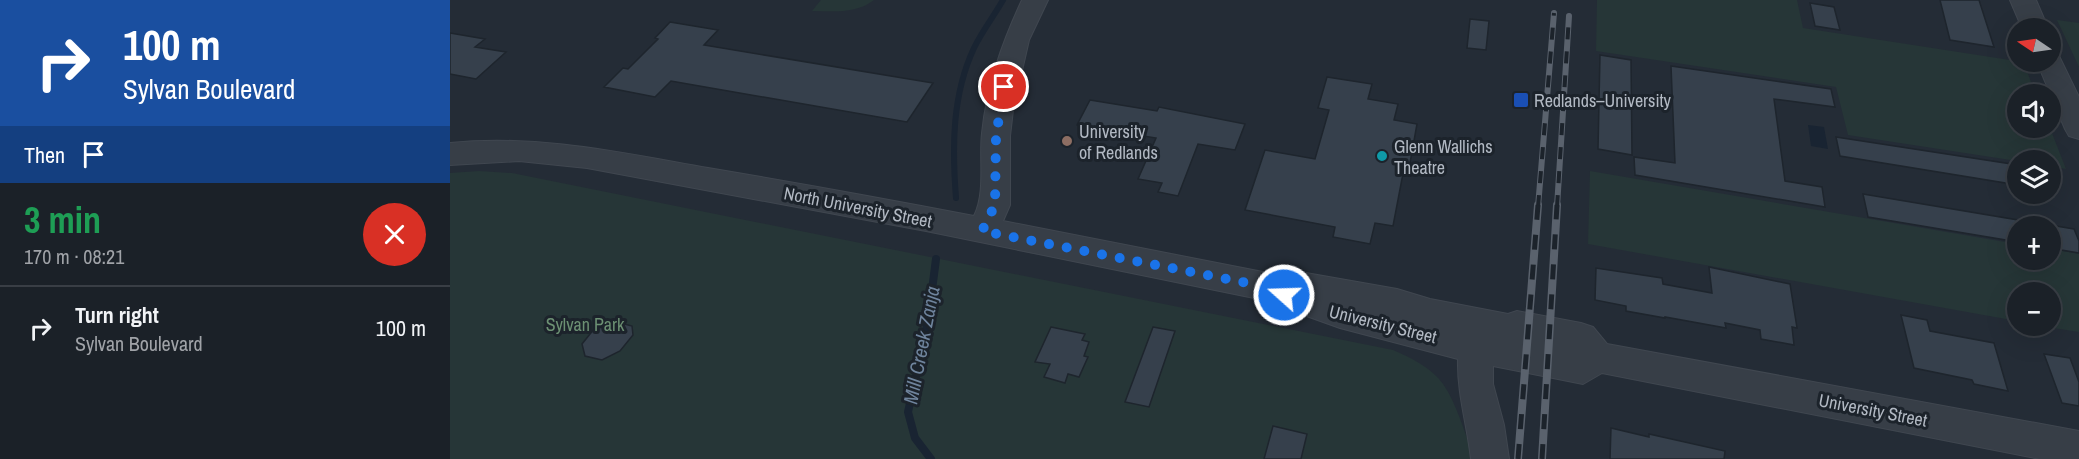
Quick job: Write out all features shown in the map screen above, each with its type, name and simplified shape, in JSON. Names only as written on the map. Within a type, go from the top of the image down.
[{"type":"street","points":[[982,231],[995,205],[997,127],[1009,64],[1016,40],[1035,0]]},
{"type":"street","points":[[2023,0],[2031,18]]},
{"type":"street","points":[[2054,72],[2079,129]]},
{"type":"street","name":"North University Street","points":[[450,154],[497,150],[540,151],[775,191],[1263,286]]},
{"type":"street","name":"University Street","points":[[1263,286],[1306,304],[1339,314],[1476,347],[1582,368],[1597,357]]},
{"type":"street","name":"University Street","points":[[1263,286],[1309,287],[1397,303],[1430,313],[1508,329],[1517,326],[1581,338],[1597,357],[2079,449]]},
{"type":"street","points":[[1476,347],[1475,384],[1486,425],[1490,459]]},
{"type":"green space","points":[[821,0],[874,0],[853,10],[812,11]]},
{"type":"green space","points":[[1597,0],[1797,0],[1803,28],[2007,60],[2007,72],[2027,72],[2032,84],[2007,84],[2007,138],[2054,138],[2059,150],[2007,150],[2007,159],[1848,135],[1836,87],[1596,51]]},
{"type":"green space","points":[[2061,21],[2079,23],[2079,67],[2061,29]]},
{"type":"green space","points":[[2061,156],[2066,169],[2061,168]]},
{"type":"green space","name":"Sylvan Park","points":[[479,171],[512,173],[1393,350],[1427,368],[1443,384],[1456,409],[1473,459],[450,459],[450,173]]},
{"type":"green space","points":[[1590,171],[2007,242],[2007,270],[2061,270],[2061,251],[2079,254],[2079,332],[2061,329],[2061,282],[2007,282],[2007,319],[1588,244]]},
{"type":"water","points":[[1808,125],[1824,127],[1828,149],[1811,146]]},
{"type":"building","points":[[1940,0],[1979,0],[1994,47],[1950,40]]},
{"type":"building","points":[[1810,3],[1834,7],[1840,30],[1815,26]]},
{"type":"building","points":[[1470,19],[1489,21],[1486,50],[1467,48]]},
{"type":"building","points":[[670,22],[718,30],[704,45],[933,83],[907,122],[671,81],[655,97],[604,87],[623,68],[628,69],[658,39],[655,38]]},
{"type":"building","points":[[450,33],[485,39],[475,47],[506,52],[476,79],[450,74]]},
{"type":"building","points":[[1600,55],[1631,60],[1632,155],[1598,149]]},
{"type":"building","points":[[1671,66],[1831,89],[1835,107],[1774,99],[1785,181],[1822,187],[1825,207],[1635,175],[1634,157],[1675,163]]},
{"type":"building","name":"Glenn Wallichs Theatre","points":[[1327,77],[1372,84],[1368,99],[1398,104],[1394,120],[1417,124],[1410,163],[1405,163],[1393,226],[1375,223],[1370,244],[1333,237],[1335,227],[1245,210],[1265,150],[1315,159],[1329,110],[1318,108]]},
{"type":"building","points":[[1090,100],[1157,111],[1159,107],[1245,124],[1235,150],[1198,144],[1178,196],[1158,192],[1162,183],[1138,179],[1156,138],[1077,125]]},
{"type":"building","points":[[1836,137],[2007,163],[2007,183],[1840,156]]},
{"type":"building","points":[[1863,194],[2007,218],[2007,240],[1868,217]]},
{"type":"building","points":[[2061,227],[2074,229],[2079,241],[2079,253],[2061,250]]},
{"type":"building","points":[[1709,267],[1790,284],[1797,328],[1792,327],[1794,345],[1761,339],[1760,330],[1725,323],[1726,328],[1626,311],[1626,306],[1595,300],[1596,268],[1662,278],[1663,284],[1712,293]]},
{"type":"building","points":[[1901,315],[1927,320],[1930,331],[1994,343],[2008,391],[1974,384],[1972,380],[1914,368]]},
{"type":"building","points":[[613,321],[632,326],[633,335],[620,351],[602,360],[585,356],[582,344],[594,329]]},
{"type":"building","points":[[1051,327],[1085,334],[1082,340],[1089,342],[1084,356],[1088,357],[1079,377],[1068,374],[1065,383],[1044,377],[1050,364],[1035,362]]},
{"type":"building","points":[[1153,327],[1175,331],[1149,407],[1125,402]]},
{"type":"building","points":[[2044,354],[2070,358],[2079,382],[2079,406],[2062,403]]},
{"type":"building","points":[[1273,426],[1307,434],[1301,459],[1264,459]]},
{"type":"building","points":[[1611,428],[1725,451],[1724,459],[1610,459]]},
{"type":"waterway","name":"Mill Creek Zanja","points":[[956,198],[954,141],[961,84],[974,48],[1003,0]]},
{"type":"waterway","name":"Mill Creek Zanja","points":[[931,459],[915,438],[908,412],[928,321],[936,259]]},
{"type":"railway","points":[[1538,207],[1554,13]]},
{"type":"railway","points":[[1557,207],[1569,16]]},
{"type":"railway","points":[[1518,459],[1538,205]]},
{"type":"railway","points":[[1542,459],[1557,205]]},
{"type":"place","name":"Redlands–University","points":[[1521,100]]},
{"type":"place","name":"University of Redlands","points":[[1067,141]]},
{"type":"place","name":"Glenn Wallichs Theatre","points":[[1382,156]]},
{"type":"route","points":[[1004,87],[996,136],[995,205],[982,231],[1263,286],[1284,295]]}]
